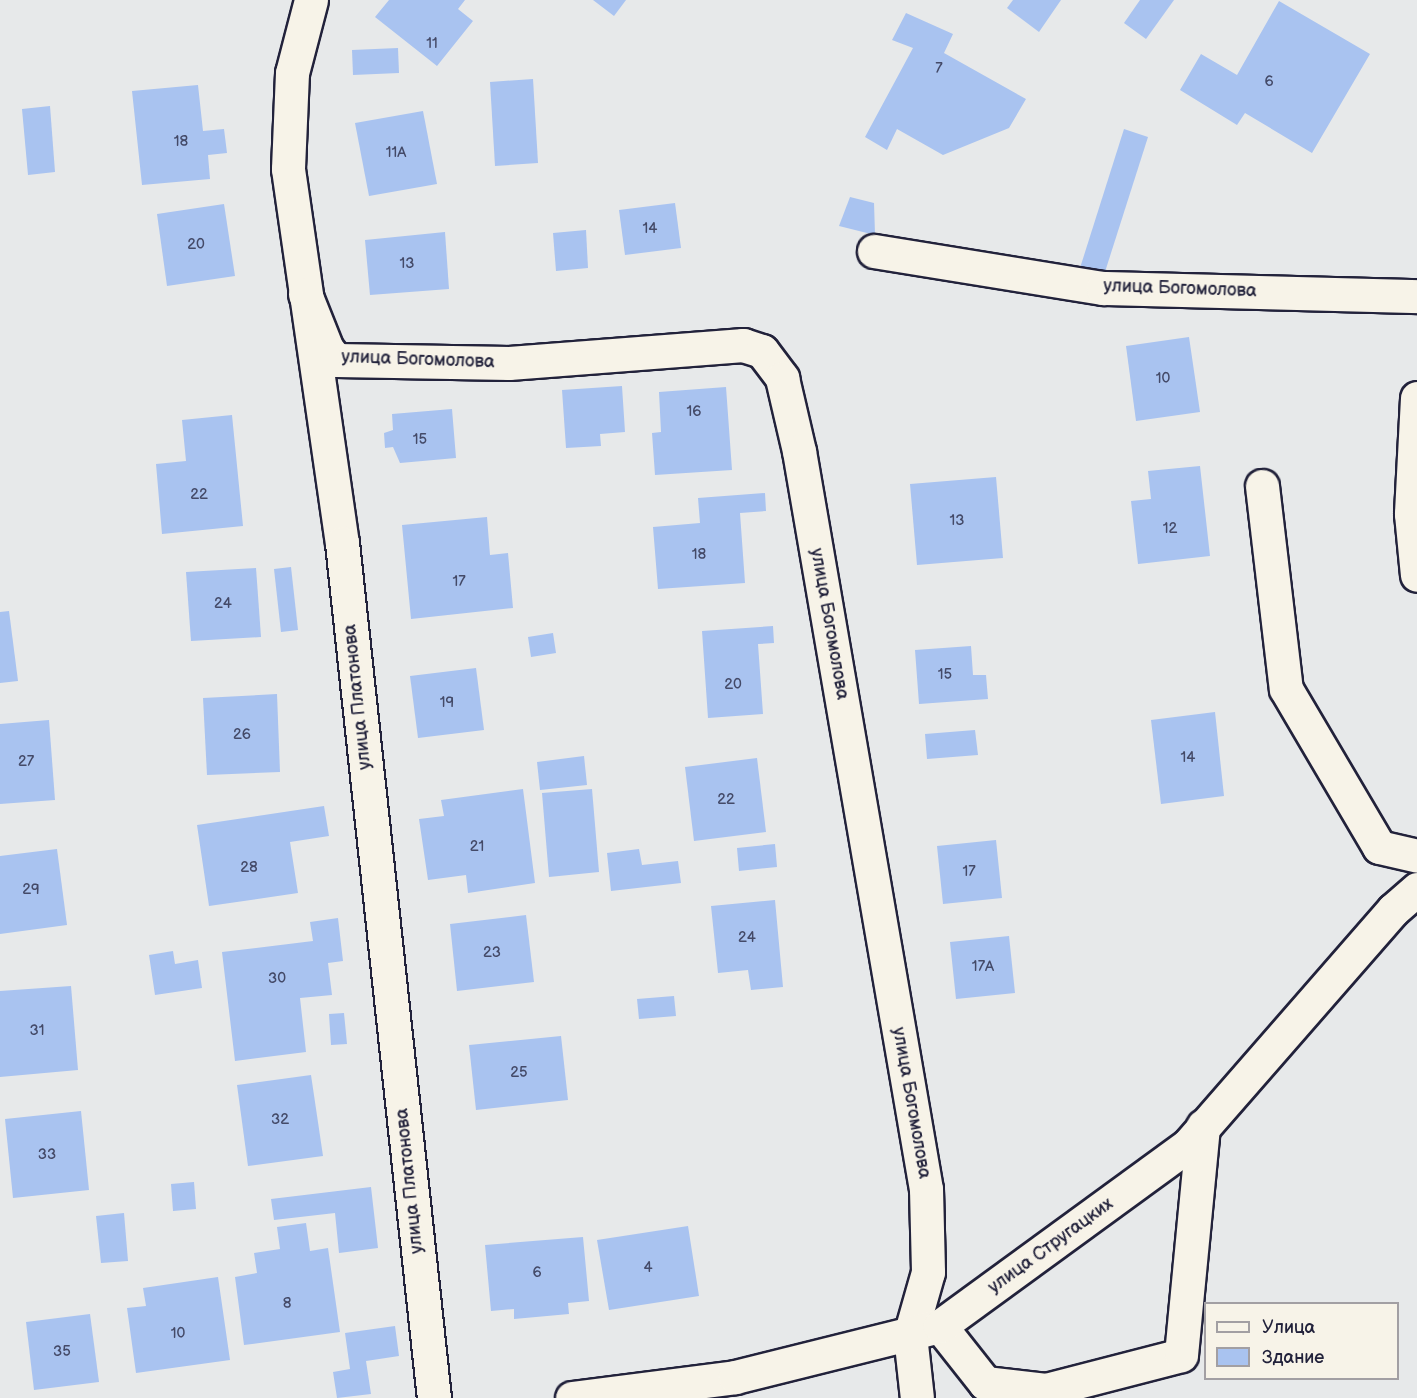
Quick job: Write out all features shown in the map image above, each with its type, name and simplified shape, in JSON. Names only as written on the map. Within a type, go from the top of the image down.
[{"type":"street","name":"улица Платонова","points":[[311,0],[292,73],[288,169],[333,486],[434,1398]]},
{"type":"street","name":"улица Богомолова","points":[[874,251],[1103,288],[1417,296]]},
{"type":"street","name":"улица Богомолова","points":[[305,294],[327,349],[336,360],[509,363],[743,345],[762,351],[782,378],[799,451],[926,1189],[928,1272],[925,1331],[917,1398]]},
{"type":"street","points":[[333,486],[332,373],[359,360]]},
{"type":"street","points":[[1417,398],[1411,514],[1417,575]]},
{"type":"street","points":[[1262,486],[1286,689],[1379,846],[1417,855]]},
{"type":"street","name":"улица Стругацких","points":[[572,1398],[735,1377],[925,1331],[1188,1145],[1393,910],[1417,889]]},
{"type":"street","points":[[925,1331],[985,1383],[1046,1390],[1181,1354],[1203,1126]]},
{"type":"building","points":[[389,0],[465,0],[458,9],[473,21],[437,66],[375,17]]},
{"type":"building","points":[[593,0],[626,0],[614,16]]},
{"type":"building","points":[[1013,0],[1061,0],[1039,32],[1007,8]]},
{"type":"building","points":[[1140,0],[1174,0],[1146,39],[1124,23]]},
{"type":"building","points":[[1279,1],[1370,54],[1312,153],[1245,113],[1237,125],[1180,90],[1201,54],[1237,75]]},
{"type":"building","points":[[906,13],[953,34],[944,53],[1026,99],[1009,128],[943,155],[897,129],[887,150],[865,137],[913,48],[892,40]]},
{"type":"building","points":[[398,48],[399,73],[353,75],[352,50]]},
{"type":"building","points":[[533,79],[538,163],[495,166],[490,82]]},
{"type":"building","points":[[198,85],[203,131],[224,129],[227,153],[208,155],[210,179],[142,185],[132,91]]},
{"type":"building","points":[[50,106],[55,172],[28,175],[22,109]]},
{"type":"building","points":[[423,111],[437,184],[369,196],[355,123]]},
{"type":"building","points":[[1124,129],[1148,137],[1104,275],[1080,268]]},
{"type":"building","points":[[850,197],[874,203],[875,235],[839,226]]},
{"type":"building","points":[[675,203],[681,248],[625,255],[619,210]]},
{"type":"building","points":[[224,204],[235,276],[167,286],[157,214]]},
{"type":"building","points":[[586,230],[588,268],[556,271],[553,233]]},
{"type":"building","points":[[445,232],[449,289],[370,295],[365,240]]},
{"type":"building","points":[[1189,337],[1200,412],[1136,421],[1126,346]]},
{"type":"building","points":[[622,386],[625,432],[600,434],[601,446],[566,448],[562,390]]},
{"type":"building","points":[[726,387],[732,470],[655,475],[652,433],[661,432],[659,392]]},
{"type":"building","points":[[452,409],[456,458],[400,463],[393,447],[385,448],[384,433],[393,430],[392,414]]},
{"type":"building","points":[[232,415],[243,526],[162,534],[156,464],[186,461],[182,420]]},
{"type":"building","points":[[1200,466],[1210,556],[1138,564],[1131,501],[1151,499],[1148,471]]},
{"type":"building","points":[[996,477],[1003,558],[917,565],[910,484]]},
{"type":"building","points":[[765,493],[766,511],[740,513],[745,583],[658,589],[653,527],[700,523],[698,498]]},
{"type":"building","points":[[487,517],[490,555],[508,553],[513,608],[411,619],[402,525]]},
{"type":"building","points":[[291,567],[298,630],[281,632],[274,569]]},
{"type":"building","points":[[256,568],[261,637],[191,641],[186,572]]},
{"type":"building","points":[[9,611],[18,681],[0,683],[0,612]]},
{"type":"building","points":[[773,626],[774,643],[758,644],[763,714],[708,718],[702,631]]},
{"type":"building","points":[[553,633],[556,653],[531,657],[528,637]]},
{"type":"building","points":[[971,646],[973,675],[986,675],[988,699],[919,704],[915,650]]},
{"type":"building","points":[[476,668],[484,730],[418,738],[410,676]]},
{"type":"building","points":[[277,694],[280,772],[207,775],[203,698]]},
{"type":"building","points":[[1215,712],[1224,796],[1161,804],[1151,720]]},
{"type":"building","points":[[49,720],[55,800],[0,804],[0,724]]},
{"type":"building","points":[[975,730],[978,755],[927,759],[925,734]]},
{"type":"building","points":[[584,756],[587,785],[540,790],[537,762]]},
{"type":"building","points":[[757,758],[766,832],[694,841],[685,767]]},
{"type":"building","points":[[523,789],[535,883],[468,893],[466,875],[428,880],[419,819],[444,816],[441,800]]},
{"type":"building","points":[[592,789],[599,872],[549,877],[542,793]]},
{"type":"building","points":[[324,806],[329,836],[290,842],[298,893],[209,906],[197,825]]},
{"type":"building","points":[[996,840],[1002,898],[943,904],[937,846]]},
{"type":"building","points":[[775,844],[777,867],[739,871],[737,848]]},
{"type":"building","points":[[57,849],[67,925],[0,934],[0,856]]},
{"type":"building","points":[[639,849],[642,865],[678,861],[681,883],[611,891],[607,853]]},
{"type":"building","points":[[775,900],[783,987],[751,990],[748,970],[718,973],[711,906]]},
{"type":"building","points":[[526,915],[534,982],[457,991],[450,924]]},
{"type":"building","points":[[338,918],[343,961],[328,963],[332,995],[300,998],[306,1052],[235,1061],[222,952],[313,941],[310,922]]},
{"type":"building","points":[[1009,936],[1015,993],[956,999],[950,942]]},
{"type":"building","points":[[173,951],[175,964],[198,960],[202,988],[155,995],[149,955]]},
{"type":"building","points":[[71,986],[78,1070],[0,1077],[0,991]]},
{"type":"building","points":[[674,996],[676,1016],[639,1019],[637,999]]},
{"type":"building","points":[[344,1013],[347,1044],[331,1045],[329,1014]]},
{"type":"building","points":[[561,1036],[568,1100],[476,1110],[469,1045]]},
{"type":"building","points":[[311,1075],[323,1156],[248,1166],[237,1085]]},
{"type":"building","points":[[81,1111],[89,1190],[13,1198],[5,1119]]},
{"type":"building","points":[[194,1182],[196,1209],[173,1211],[171,1184]]},
{"type":"building","points":[[371,1187],[378,1248],[339,1253],[335,1213],[274,1220],[271,1199]]},
{"type":"building","points":[[124,1213],[128,1261],[101,1263],[96,1216]]},
{"type":"building","points":[[306,1223],[310,1251],[328,1248],[340,1332],[244,1345],[235,1277],[257,1273],[254,1253],[280,1249],[277,1227]]},
{"type":"building","points":[[688,1226],[699,1296],[609,1310],[597,1240]]},
{"type":"building","points":[[583,1237],[589,1301],[568,1303],[569,1314],[514,1319],[514,1309],[491,1311],[485,1245]]},
{"type":"building","points":[[218,1277],[230,1360],[136,1373],[127,1308],[146,1306],[143,1288]]},
{"type":"building","points":[[90,1314],[99,1382],[34,1390],[26,1322]]},
{"type":"building","points":[[395,1326],[399,1356],[366,1361],[371,1394],[337,1398],[333,1372],[350,1369],[345,1333]]}]
